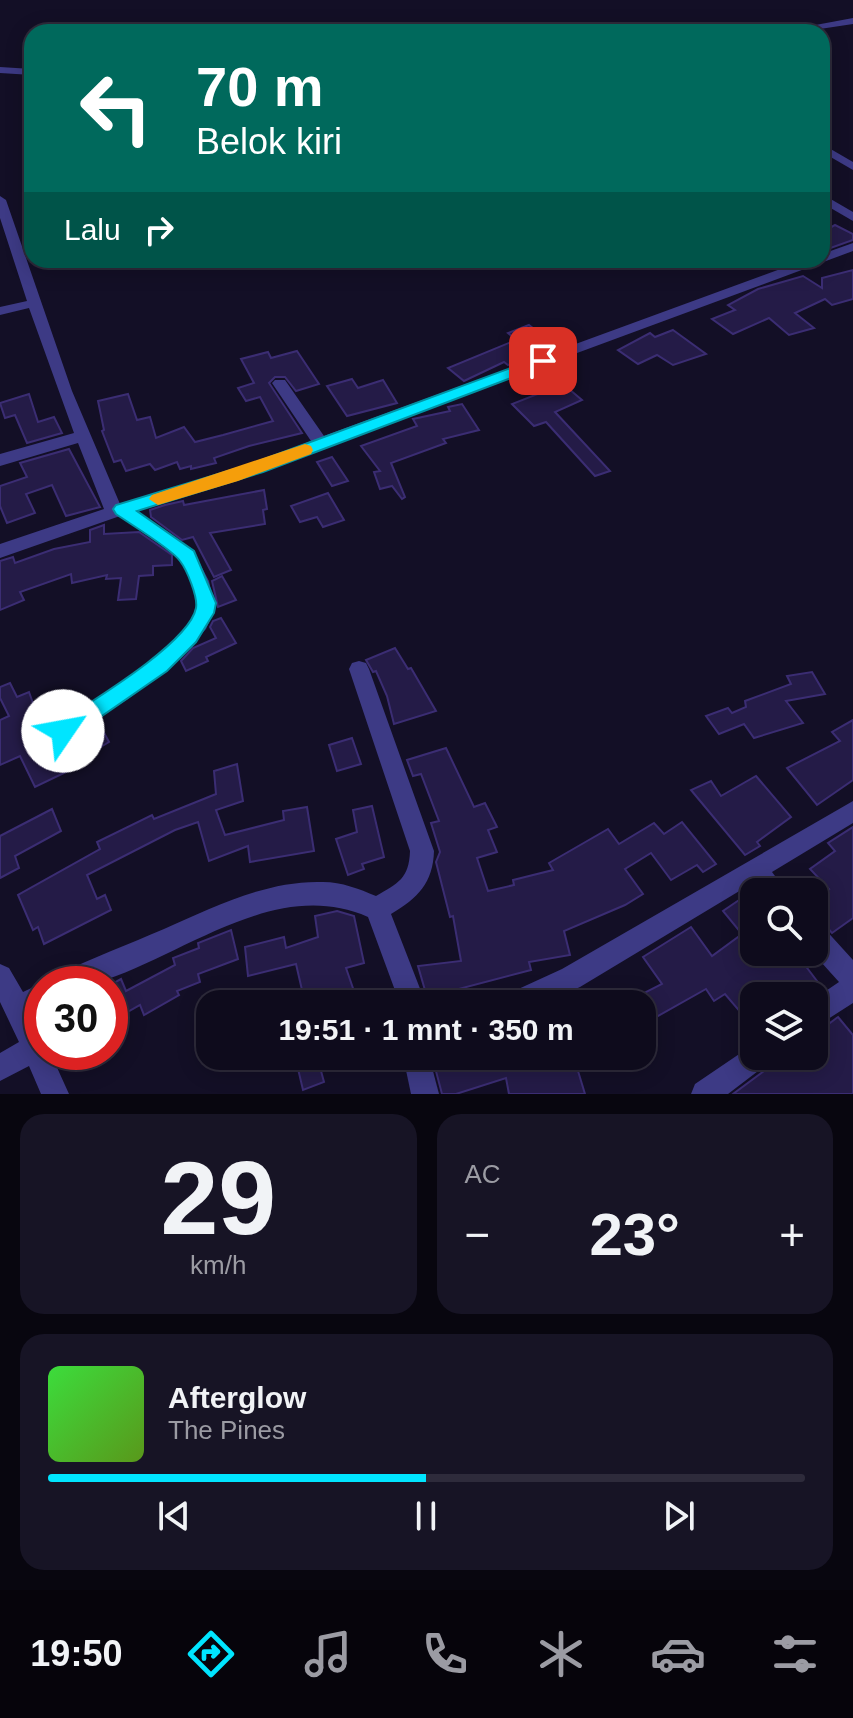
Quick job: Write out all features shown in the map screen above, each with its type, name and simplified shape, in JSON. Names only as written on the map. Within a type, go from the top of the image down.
[{"type":"street","points":[[830,25],[853,21]]},
{"type":"street","points":[[0,70],[24,72]]},
{"type":"street","points":[[830,152],[853,167]]},
{"type":"street","points":[[0,200],[67,398],[118,510],[188,556],[206,603],[204,613],[189,636],[160,665],[63,731]]},
{"type":"street","points":[[830,203],[853,217]]},
{"type":"street","points":[[830,257],[850,252]]},
{"type":"street","points":[[0,551],[118,510],[232,477],[795,268]]},
{"type":"street","points":[[0,311],[35,303]]},
{"type":"street","points":[[280,383],[321,443]]},
{"type":"street","points":[[0,460],[83,436]]},
{"type":"street","points":[[359,669],[422,851],[423,870],[417,882],[377,909]]},
{"type":"street","points":[[545,990],[571,978],[852,813]]},
{"type":"street","points":[[755,871],[762,878]]},
{"type":"street","points":[[107,966],[238,909],[279,896],[313,893],[337,895],[377,909],[408,990]]},
{"type":"street","points":[[828,951],[853,979]]},
{"type":"street","points":[[0,977],[24,1023]]},
{"type":"street","points":[[828,1005],[853,987]]},
{"type":"street","points":[[18,1009],[24,1006]]},
{"type":"street","points":[[0,1068],[24,1054]]},
{"type":"street","points":[[705,1094],[740,1068]]},
{"type":"street","points":[[45,1070],[55,1094]]},
{"type":"street","points":[[419,1070],[425,1094]]},
{"type":"building","points":[[835,225],[853,234],[853,240],[830,248],[830,228]]},
{"type":"building","points":[[853,270],[853,299],[832,305],[825,299],[795,313],[814,328],[789,335],[769,318],[733,334],[712,319],[735,310],[728,305],[758,289],[803,276],[822,288],[822,278]]},
{"type":"building","points":[[529,325],[556,346],[508,365],[504,362],[464,381],[448,368],[516,340],[508,333]]},
{"type":"building","points":[[673,330],[706,354],[673,365],[657,355],[638,364],[618,350],[650,333],[655,337]]},
{"type":"building","points":[[297,351],[319,384],[296,391],[285,377],[275,377],[269,383],[302,433],[249,446],[214,458],[216,463],[191,469],[191,466],[180,469],[177,462],[155,470],[150,464],[126,471],[121,460],[114,462],[102,431],[98,401],[128,394],[137,420],[150,417],[156,438],[184,427],[195,442],[223,435],[273,421],[260,397],[246,401],[238,388],[254,383],[241,359],[268,352],[271,358]]},
{"type":"building","points":[[352,379],[358,388],[383,380],[397,403],[347,416],[327,386]]},
{"type":"building","points":[[563,384],[582,400],[555,412],[610,471],[595,476],[546,422],[534,426],[512,404]]},
{"type":"building","points":[[29,394],[38,422],[54,417],[62,433],[27,443],[15,415],[5,418],[0,403]]},
{"type":"building","points":[[462,404],[479,430],[443,439],[446,443],[391,463],[405,497],[402,499],[392,486],[380,489],[374,472],[380,471],[361,446],[417,426],[413,419],[450,411],[448,407]]},
{"type":"building","points":[[69,449],[100,507],[66,516],[52,485],[26,494],[35,513],[7,523],[0,506],[0,486],[27,477],[20,463]]},
{"type":"building","points":[[332,457],[348,481],[332,486],[317,462]]},
{"type":"building","points":[[264,490],[267,509],[263,510],[265,524],[210,533],[231,570],[214,577],[193,537],[182,540],[151,517],[150,510],[165,505],[183,501],[184,505]]},
{"type":"building","points":[[328,493],[344,520],[323,527],[317,517],[300,522],[291,506]]},
{"type":"building","points":[[104,525],[104,534],[139,532],[172,555],[172,565],[153,566],[153,575],[139,576],[136,599],[118,600],[121,578],[106,579],[107,575],[72,583],[71,574],[20,592],[24,600],[0,610],[0,561],[13,557],[15,563],[54,549],[90,542],[90,530]]},
{"type":"building","points":[[222,576],[236,600],[218,607],[212,581]]},
{"type":"building","points":[[221,618],[236,643],[206,657],[208,661],[186,671],[181,661],[193,648],[216,638],[210,627],[213,621]]},
{"type":"building","points":[[395,648],[408,669],[411,668],[436,711],[394,724],[387,696],[376,671],[373,672],[366,660]]},
{"type":"building","points":[[812,672],[825,694],[786,701],[803,723],[754,738],[744,724],[719,734],[706,716],[728,708],[732,713],[746,707],[745,701],[791,684],[787,676]]},
{"type":"building","points":[[10,683],[17,697],[29,692],[34,706],[55,697],[62,717],[50,729],[55,740],[65,743],[98,722],[109,742],[66,768],[68,771],[35,787],[20,756],[0,765],[0,720],[9,716],[0,698],[0,687]]},
{"type":"building","points":[[853,720],[853,780],[817,805],[787,768],[840,741],[832,732]]},
{"type":"building","points":[[352,738],[361,764],[337,771],[329,745]]},
{"type":"building","points":[[446,748],[474,807],[485,803],[497,827],[488,830],[497,852],[477,858],[488,891],[514,885],[513,880],[553,870],[549,863],[608,829],[619,844],[654,823],[664,834],[682,822],[716,864],[703,872],[697,865],[671,880],[651,853],[625,869],[643,894],[564,931],[570,955],[529,962],[531,970],[455,990],[425,990],[418,966],[461,961],[453,916],[450,917],[436,862],[440,852],[431,823],[439,821],[421,774],[413,776],[407,760]]},
{"type":"building","points":[[237,764],[243,801],[216,810],[225,835],[284,820],[283,811],[307,807],[314,851],[250,862],[248,846],[209,861],[198,822],[175,830],[87,875],[97,899],[105,895],[111,910],[44,944],[38,927],[33,930],[18,895],[100,849],[97,842],[152,815],[154,819],[216,794],[214,771]]},
{"type":"building","points":[[756,776],[791,817],[757,842],[760,846],[745,855],[691,790],[711,781],[721,796]]},
{"type":"building","points":[[372,806],[384,857],[362,864],[364,869],[348,875],[336,839],[357,832],[353,810]]},
{"type":"building","points":[[52,809],[61,831],[15,856],[19,868],[0,878],[0,836]]},
{"type":"building","points":[[853,827],[853,918],[832,933],[828,928],[828,878],[819,878],[810,869],[835,851],[828,843]]},
{"type":"building","points":[[740,899],[740,932],[723,911]]},
{"type":"building","points":[[337,911],[354,916],[364,963],[346,968],[354,990],[302,990],[296,964],[248,976],[245,947],[284,937],[286,948],[318,937],[315,916]]},
{"type":"building","points":[[691,927],[712,956],[740,935],[740,966],[806,966],[818,982],[740,982],[740,1012],[725,994],[714,1001],[706,989],[656,1017],[656,990],[650,990],[662,984],[643,957]]},
{"type":"building","points":[[231,930],[238,959],[198,974],[200,982],[177,991],[179,995],[144,1015],[140,1005],[128,1012],[128,990],[175,965],[173,958],[199,948],[198,943]]},
{"type":"building","points":[[838,1017],[853,1035],[853,1094],[733,1094],[765,1070],[828,1070],[828,1024]]},
{"type":"building","points":[[298,1070],[324,1070],[321,1071],[324,1082],[303,1090]]},
{"type":"building","points":[[436,1070],[581,1070],[578,1071],[585,1094],[509,1094],[506,1078],[456,1094],[442,1094]]},
{"type":"slow traffic","points":[[158,499],[232,477],[305,450]]},
{"type":"route","points":[[63,731],[160,665],[189,636],[204,613],[206,603],[188,556],[122,509],[257,468],[543,361]]}]
